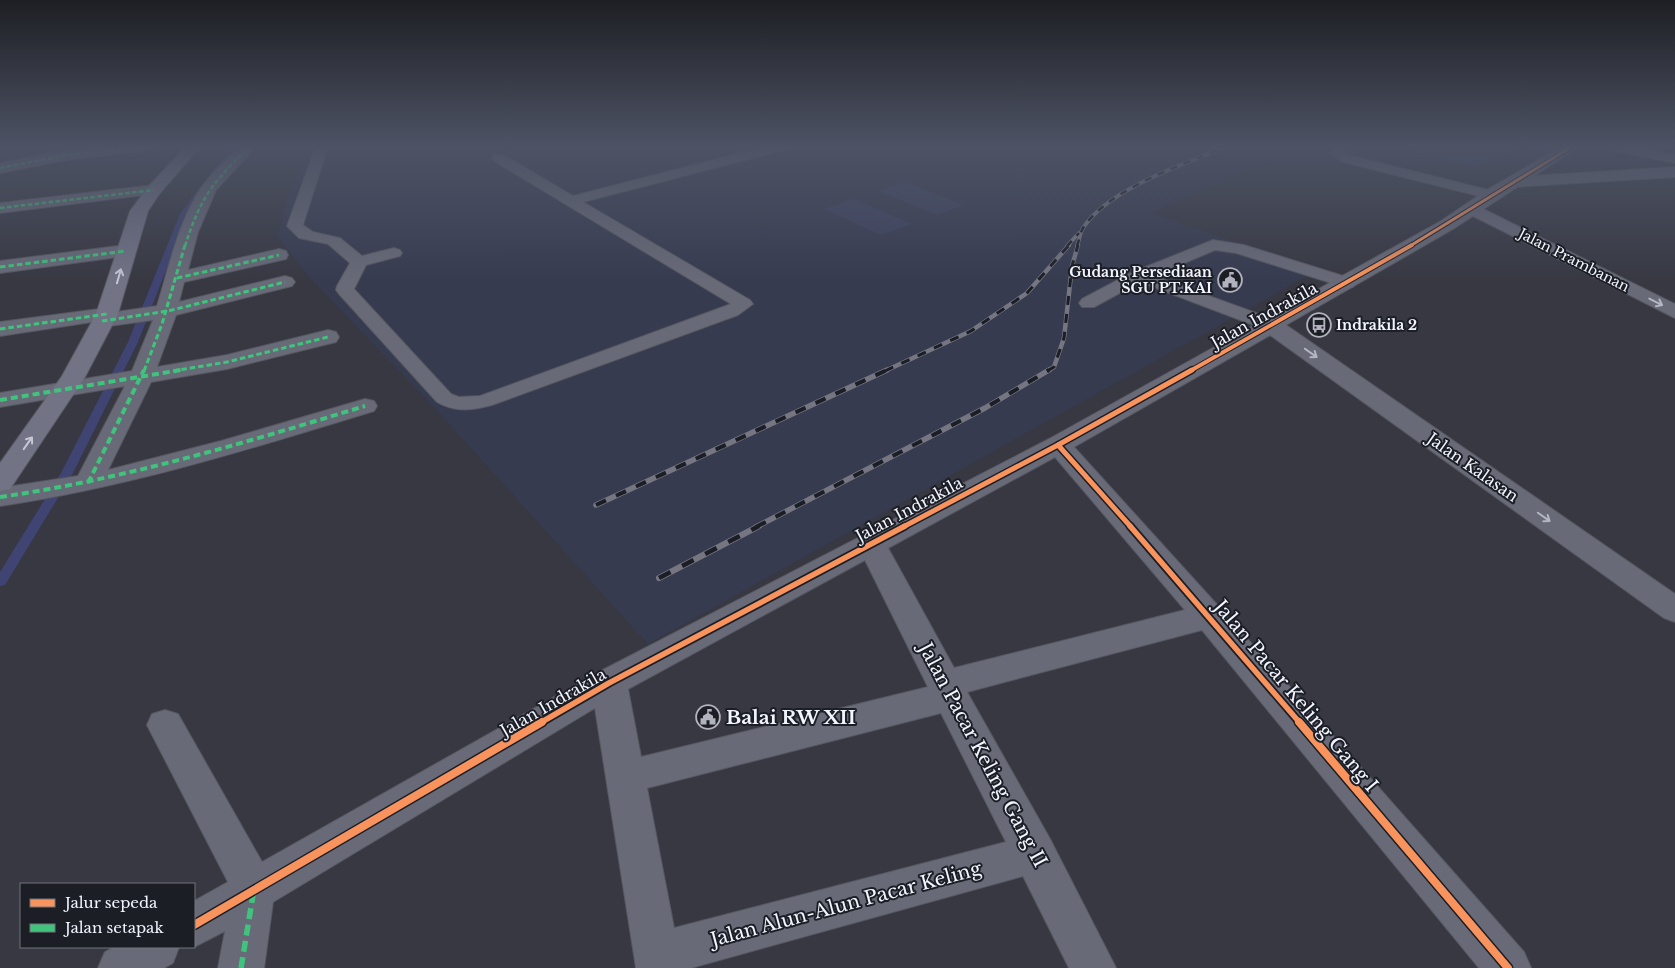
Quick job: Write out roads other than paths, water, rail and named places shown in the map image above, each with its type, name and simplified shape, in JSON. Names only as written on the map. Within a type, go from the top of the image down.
[{"type":"main road","points":[[5,492],[76,388],[108,318],[126,251],[140,211],[153,191]]},
{"type":"street","points":[[0,208],[144,191]]},
{"type":"street","points":[[80,485],[138,377],[161,312],[177,278],[205,196],[208,191]]},
{"type":"street","name":"Jalan Indrakila","points":[[195,924],[254,888],[610,683],[1058,445],[1347,283],[1473,209],[1497,191]]},
{"type":"street","name":"Jalan Prambanan","points":[[1473,209],[1675,312]]},
{"type":"street","points":[[0,267],[126,251]]},
{"type":"street","points":[[177,278],[279,255]]},
{"type":"street","points":[[0,329],[161,312],[285,282]]},
{"type":"street","name":"Jalan Kalasan","points":[[1271,325],[1675,610]]},
{"type":"street","points":[[0,400],[236,360],[328,337]]},
{"type":"street","points":[[5,492],[80,485],[365,406]]},
{"type":"street","name":"Jalan Pacar Keling Gang I","points":[[1058,445],[1209,616],[1508,968]]},
{"type":"street","name":"Jalan Pacar Keling Gang II","points":[[869,544],[878,556],[1035,853],[1093,968]]},
{"type":"street","points":[[626,777],[948,690],[1209,616]]},
{"type":"street","points":[[610,683],[658,961]]},
{"type":"street","points":[[165,725],[254,888],[241,968]]},
{"type":"street","name":"Jalan Alun-Alun Pacar Keling","points":[[658,961],[1035,853]]},
{"type":"street","points":[[121,968],[155,948]]},
{"type":"lane","points":[[307,191],[295,226],[302,234],[311,238],[334,241],[359,262]]},
{"type":"lane","points":[[394,253],[359,262],[346,283],[345,290],[444,398],[452,404],[469,404],[485,401],[732,311],[744,304],[557,191]]},
{"type":"lane","points":[[573,200],[607,191]]},
{"type":"lane","points":[[1476,191],[1491,195]]},
{"type":"lane","points":[[1088,302],[1139,276],[1206,247],[1220,245],[1238,248],[1347,283]]},
{"type":"lane","points":[[1139,276],[1271,325]]},
{"type":"waterway","points":[[0,582],[67,473],[133,342],[184,214],[200,191]]},
{"type":"railway","points":[[1077,246],[1083,228],[1095,214],[1126,191]]},
{"type":"railway","points":[[1067,246],[1079,233]]},
{"type":"railway","points":[[885,371],[971,331],[1027,293],[1069,245]]},
{"type":"railway","points":[[1047,371],[1054,367],[1064,338],[1072,266],[1078,245]]},
{"type":"railway","points":[[596,505],[887,370]]},
{"type":"railway","points":[[756,527],[985,408],[1049,370]]},
{"type":"railway","points":[[659,578],[759,526]]},
{"type":"place","name":"Gudang Persediaan SGU PT.KAI","points":[[1230,280]]},
{"type":"place","name":"Indrakila 2","points":[[1319,325]]},
{"type":"place","name":"Balai RW XII","points":[[708,717]]}]
